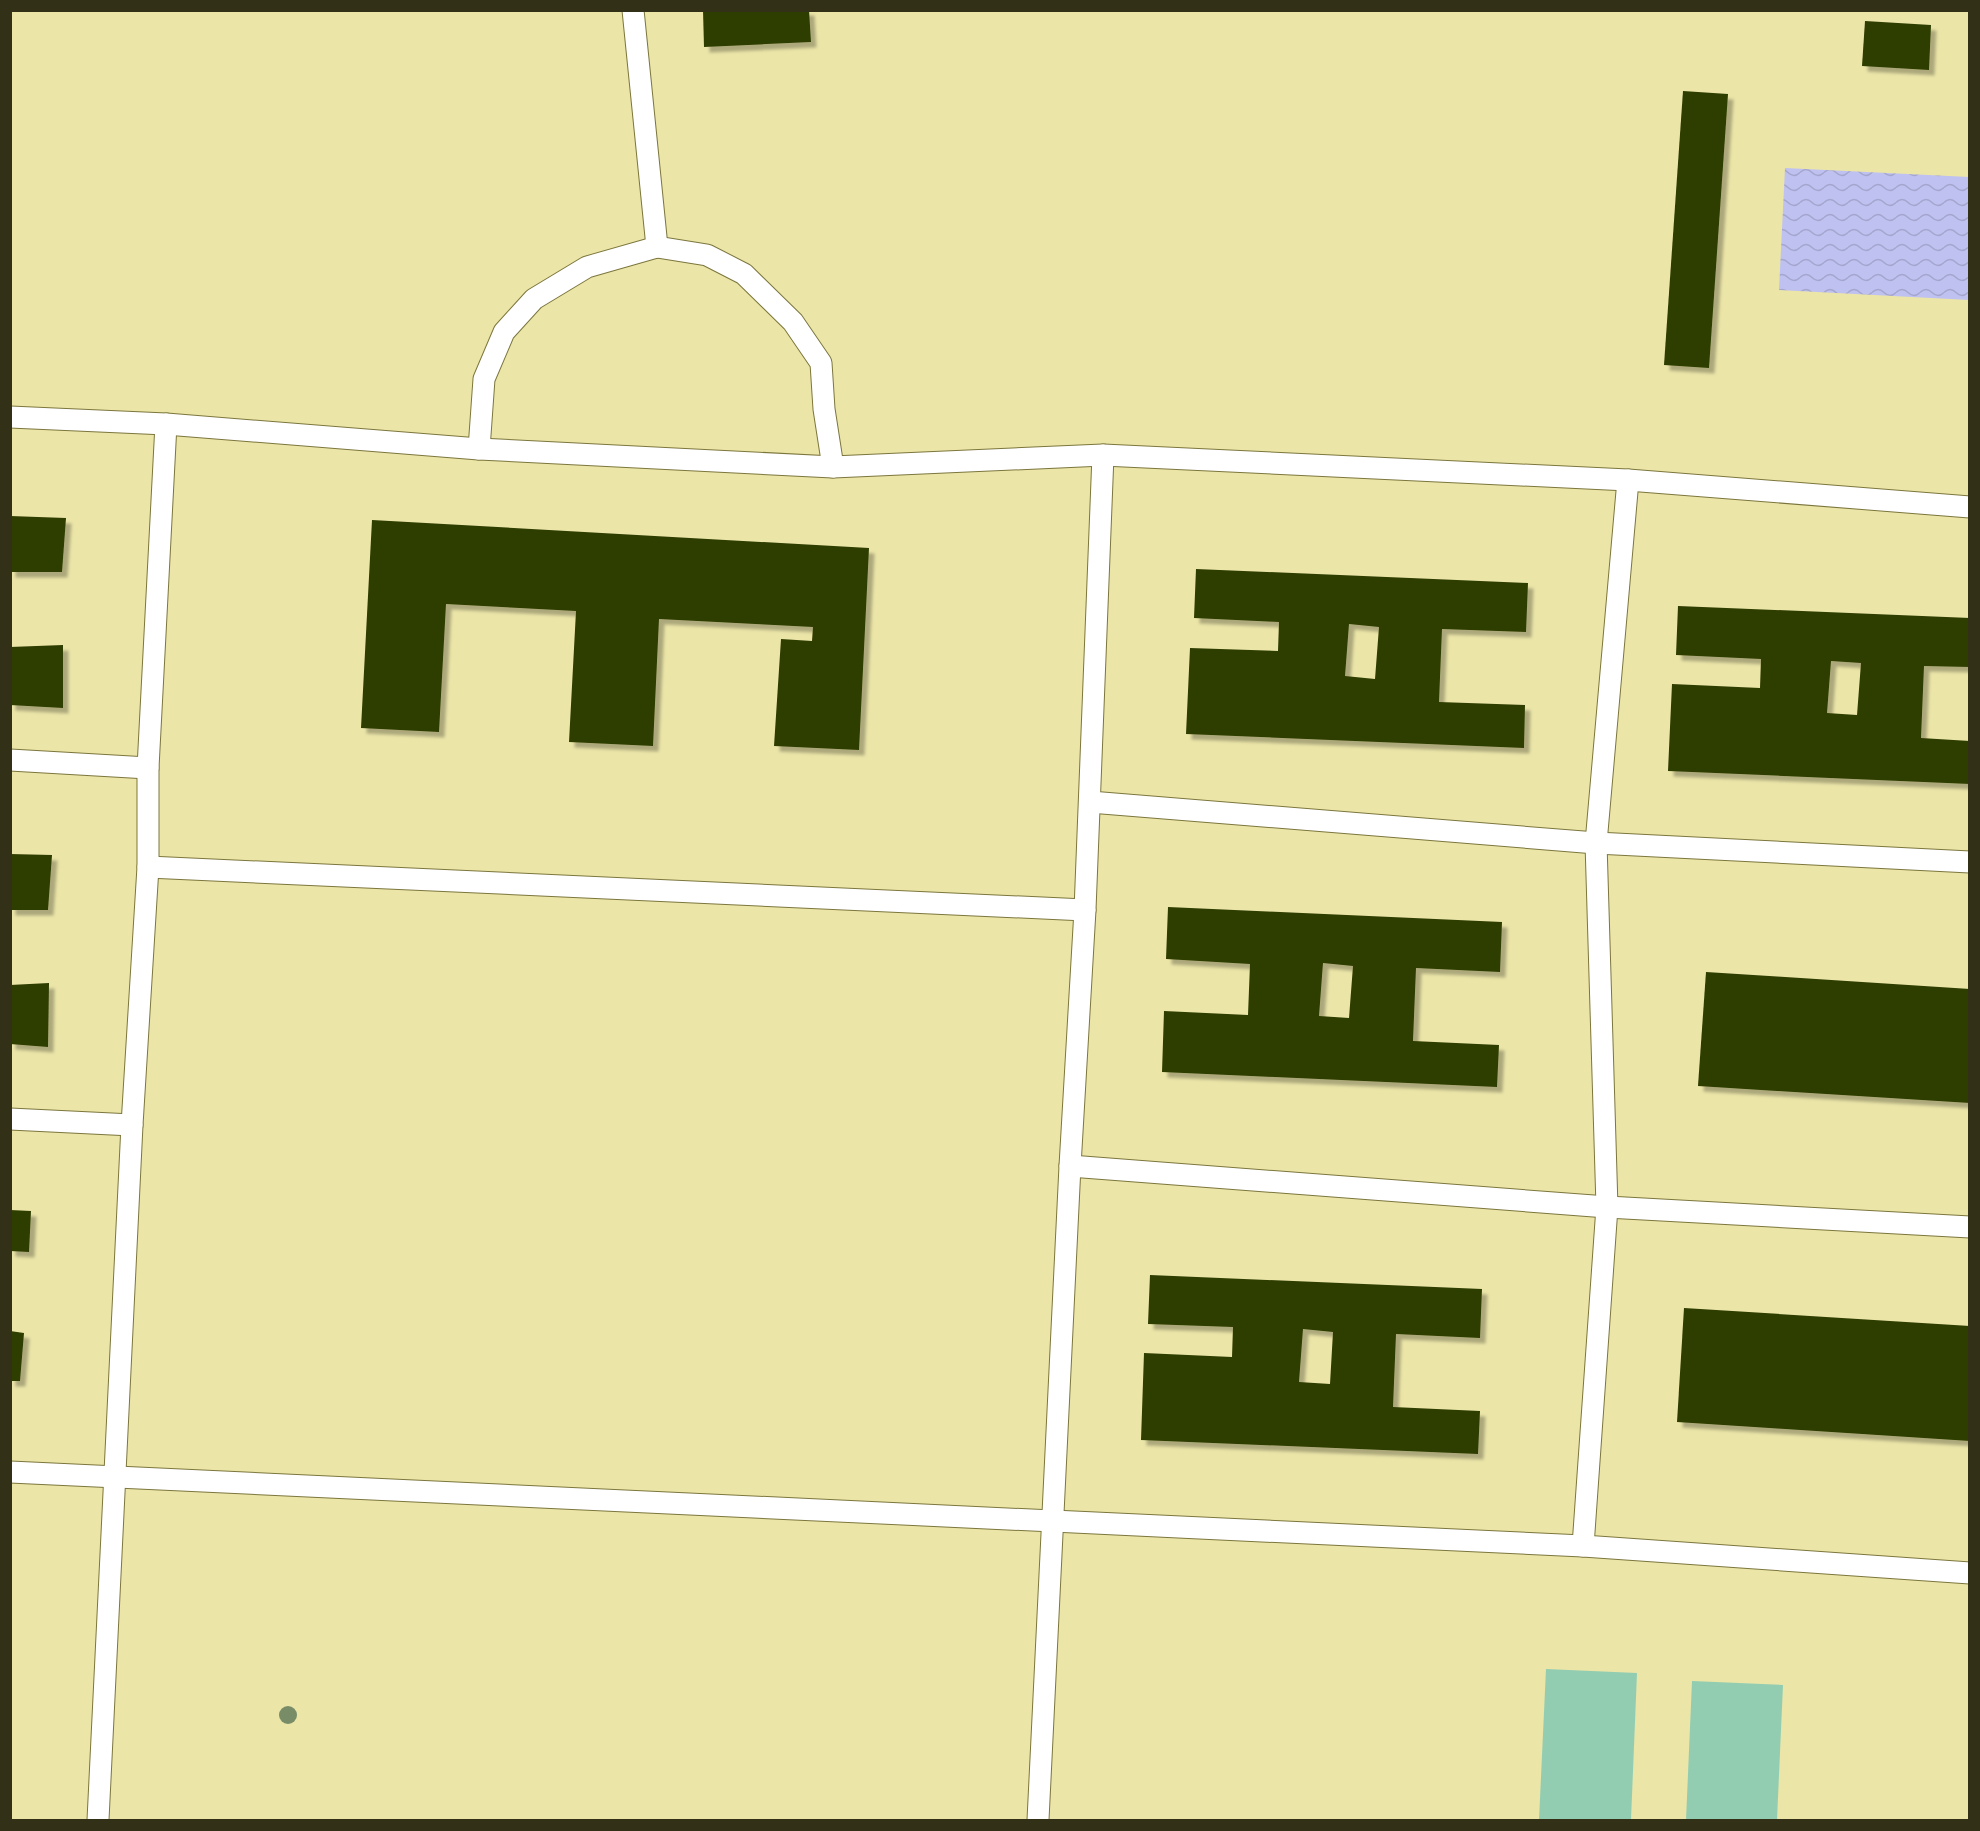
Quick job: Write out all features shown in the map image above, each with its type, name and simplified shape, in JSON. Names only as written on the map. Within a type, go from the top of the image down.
[{"type":"lane","points":[[633,10],[657,247]]},
{"type":"lane","points":[[479,449],[483,379],[504,332],[534,299],[587,267],[657,247],[707,255],[744,274],[793,322],[821,363],[824,409],[833,467]]},
{"type":"lane","points":[[10,417],[166,424],[479,449],[833,467],[1103,455],[1628,480],[1970,507]]},
{"type":"lane","points":[[98,1821],[132,1125],[148,867],[148,768],[166,424]]},
{"type":"lane","points":[[1038,1821],[1070,1166],[1086,910],[1103,455]]},
{"type":"lane","points":[[1582,1546],[1606,1207],[1596,843],[1628,480]]},
{"type":"lane","points":[[10,760],[148,768]]},
{"type":"lane","points":[[1090,802],[1596,843],[1970,862]]},
{"type":"lane","points":[[148,867],[1086,910]]},
{"type":"lane","points":[[10,1119],[132,1125]]},
{"type":"lane","points":[[1070,1166],[1606,1207],[1970,1227]]},
{"type":"lane","points":[[10,1472],[1582,1546],[1970,1573]]},
{"type":"green space","points":[[1546,1669],[1637,1673],[1631,1820],[1539,1820]]},
{"type":"green space","points":[[1692,1681],[1783,1685],[1777,1820],[1686,1820]]},
{"type":"water","points":[[1785,168],[1969,177],[1969,300],[1779,290]]},
{"type":"building","points":[[703,10],[809,10],[811,42],[704,47]]},
{"type":"building","points":[[1865,21],[1931,25],[1929,70],[1862,66]]},
{"type":"building","points":[[1683,91],[1728,94],[1709,368],[1664,365]]},
{"type":"building","points":[[10,516],[66,518],[62,572],[10,572]]},
{"type":"building","points":[[372,520],[869,548],[859,750],[774,746],[781,639],[812,641],[813,627],[659,619],[653,746],[569,742],[576,611],[446,604],[439,732],[361,728]]},
{"type":"building","points":[[1196,569],[1528,583],[1526,632],[1442,629],[1439,702],[1525,705],[1524,748],[1186,734],[1190,648],[1278,651],[1279,622],[1194,618]],"holes":[[[1349,624],[1379,627],[1375,679],[1345,676]]]},
{"type":"building","points":[[1678,606],[1970,618],[1970,667],[1924,666],[1921,738],[1970,741],[1970,784],[1668,771],[1672,684],[1760,688],[1761,659],[1676,655]],"holes":[[[1831,661],[1861,663],[1857,715],[1827,713]]]},
{"type":"building","points":[[63,645],[63,708],[10,705],[10,647]]},
{"type":"building","points":[[10,854],[52,855],[48,910],[10,910]]},
{"type":"building","points":[[1168,907],[1502,922],[1500,972],[1416,968],[1413,1041],[1499,1045],[1497,1087],[1162,1072],[1164,1011],[1248,1015],[1250,964],[1166,959]],"holes":[[[1323,963],[1353,966],[1349,1018],[1319,1016]]]},
{"type":"building","points":[[1706,972],[1970,989],[1970,1103],[1698,1086]]},
{"type":"building","points":[[49,983],[48,1047],[10,1044],[10,985]]},
{"type":"building","points":[[10,1210],[31,1211],[29,1252],[10,1251]]},
{"type":"building","points":[[1150,1275],[1482,1289],[1480,1338],[1396,1334],[1393,1407],[1480,1411],[1478,1454],[1141,1440],[1144,1353],[1232,1357],[1233,1327],[1148,1324]],"holes":[[[1303,1329],[1333,1332],[1330,1384],[1299,1382]]]},
{"type":"building","points":[[1684,1308],[1970,1326],[1970,1441],[1677,1422]]},
{"type":"building","points":[[10,1331],[24,1333],[20,1381],[10,1381]]}]
